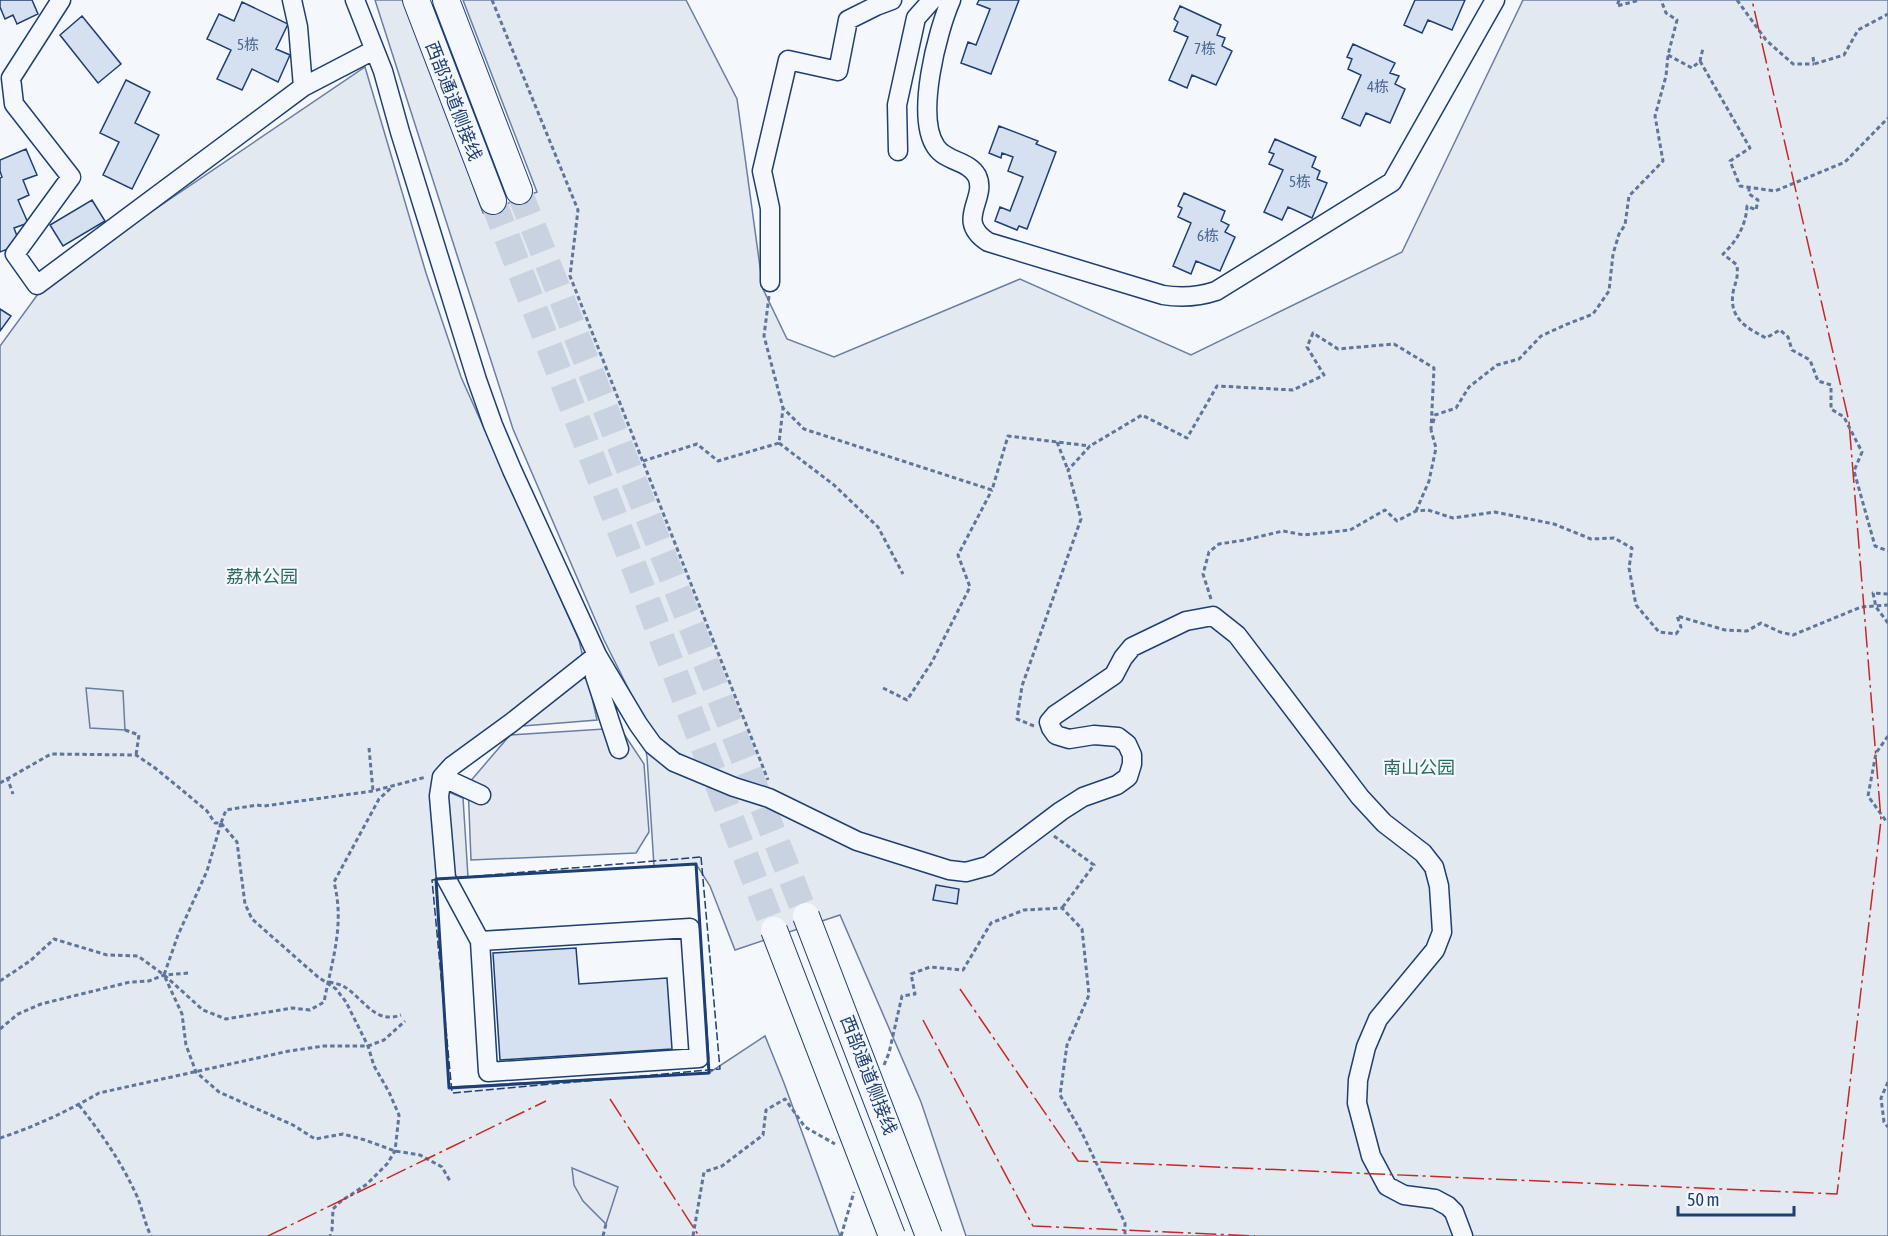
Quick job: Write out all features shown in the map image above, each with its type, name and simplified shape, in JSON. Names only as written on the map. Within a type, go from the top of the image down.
[{"type":"highway","name":"西部通道侧接线","points":[[416,0],[493,201]]},
{"type":"highway","name":"西部通道侧接线","points":[[446,0],[519,191]]},
{"type":"highway","name":"西部通道侧接线","points":[[806,916],[929,1236]]},
{"type":"highway","name":"西部通道侧接线","points":[[774,930],[892,1236]]},
{"type":"street","points":[[61,0],[11,78],[14,104],[71,177],[15,254],[37,285],[303,87],[375,50]]},
{"type":"street","points":[[292,0],[298,27],[303,87]]},
{"type":"street","points":[[355,0],[382,71],[477,380],[512,470],[597,655],[652,745],[674,762],[734,788],[769,798],[857,841],[949,870],[966,872],[988,866],[1083,797],[1117,785],[1128,777],[1132,755],[1127,744],[1118,737],[1094,735],[1069,739],[1056,735],[1050,723],[1054,715],[1114,675],[1132,647],[1186,621],[1213,616],[1237,635],[1360,798],[1384,823],[1423,853],[1434,867],[1439,886],[1442,932],[1435,950],[1378,1019],[1366,1047],[1358,1080],[1357,1103],[1371,1156],[1387,1186],[1404,1195],[1435,1199],[1448,1206],[1454,1212],[1464,1236]]},
{"type":"street","points":[[770,282],[770,208],[762,171],[788,60],[838,71],[848,20],[892,0]]},
{"type":"street","points":[[898,151],[897,105],[916,18],[932,0]]},
{"type":"street","points":[[951,0],[940,30],[931,71],[928,113],[930,135],[936,148],[948,158],[971,168],[977,177],[979,187],[972,219],[977,233],[988,242],[999,246],[1163,295],[1190,297],[1210,293],[1229,284],[1392,182],[1495,0]]},
{"type":"street","points":[[597,655],[595,676],[619,749]]},
{"type":"street","points":[[480,941],[690,927],[699,1058],[488,1072],[480,941],[446,878],[439,795],[442,777],[452,766],[597,655]]},
{"type":"street","points":[[442,777],[481,795]]},
{"type":"path","points":[[492,0],[578,210],[570,276],[777,802]]},
{"type":"path","points":[[1619,0],[1617,6],[1640,0]]},
{"type":"path","points":[[1431,430],[1435,415],[1456,408],[1469,387],[1497,365],[1519,359],[1541,336],[1593,314],[1609,291],[1613,254],[1619,234],[1625,225],[1629,196],[1663,160],[1655,116],[1677,20],[1666,13],[1661,0]]},
{"type":"path","points":[[1737,0],[1766,39],[1793,64],[1814,64],[1844,55],[1858,30],[1888,14]]},
{"type":"path","points":[[1741,14],[1748,14]]},
{"type":"path","points":[[1668,55],[1692,68],[1700,61],[1703,48]]},
{"type":"path","points":[[1813,57],[1814,64]]},
{"type":"path","points":[[1700,61],[1750,148],[1730,161],[1740,186],[1775,191],[1845,162],[1888,118]]},
{"type":"path","points":[[1749,187],[1749,194],[1758,200],[1756,210],[1747,206],[1746,217],[1737,238],[1723,254],[1737,265],[1739,276],[1733,290],[1733,312],[1746,328],[1766,338],[1780,330],[1788,338],[1792,350],[1810,360],[1818,381],[1832,385],[1831,409],[1844,417],[1862,452],[1854,471],[1875,546],[1888,551]]},
{"type":"path","points":[[770,282],[764,336],[783,408],[778,443]]},
{"type":"path","points":[[1068,470],[1090,446],[1142,415],[1187,438],[1217,386],[1293,390],[1324,375],[1307,347],[1313,333],[1338,349],[1394,344],[1434,368],[1431,430],[1436,448],[1429,481],[1416,511]]},
{"type":"path","points":[[783,408],[804,429],[992,490]]},
{"type":"path","points":[[883,688],[907,700],[932,662],[970,587],[958,555],[992,490],[1008,436],[1090,446]]},
{"type":"path","points":[[1056,735],[1017,719],[1022,686],[1081,519],[1068,470],[1057,442]]},
{"type":"path","points":[[643,461],[697,444],[718,461],[778,443]]},
{"type":"path","points":[[778,443],[834,485],[878,527],[903,574]]},
{"type":"path","points":[[1213,616],[1211,597],[1203,574],[1209,552],[1219,544],[1283,531],[1304,535],[1350,530],[1385,510],[1397,521],[1416,511],[1428,510],[1453,519],[1495,512],[1554,524],[1591,539],[1614,538],[1632,548],[1629,568],[1636,605],[1659,632],[1676,634],[1681,627],[1677,616],[1725,630],[1746,631],[1761,623],[1793,635],[1861,607],[1888,605]]},
{"type":"path","points":[[1888,594],[1873,593],[1876,607],[1888,623]]},
{"type":"path","points":[[125,730],[139,735],[136,755]]},
{"type":"path","points":[[1888,736],[1876,753],[1868,796],[1888,821]]},
{"type":"path","points":[[369,748],[373,791]]},
{"type":"path","points":[[0,783],[51,754],[136,755],[182,789],[207,811],[215,823],[221,823],[237,842],[245,904],[252,919],[318,977],[342,986],[369,1009],[383,1016],[393,1018],[401,1015]]},
{"type":"path","points":[[7,777],[13,794]]},
{"type":"path","points":[[442,777],[427,777],[373,791],[226,810],[207,872],[178,935],[164,975],[182,1014],[186,1045],[196,1072],[219,1092],[293,1125],[315,1138],[343,1134],[395,1151],[420,1155],[442,1167],[450,1181]]},
{"type":"path","points":[[0,981],[30,961],[54,939],[107,955],[138,956],[164,975],[203,1010],[226,1019],[292,1008],[310,1010],[324,1002],[337,941],[339,901],[334,882],[379,799],[392,787]]},
{"type":"path","points":[[1041,827],[1094,865],[1062,908]]},
{"type":"path","points":[[880,1074],[889,1053],[902,996],[915,994],[911,974],[930,967],[963,970],[991,923],[1024,910],[1062,908],[1082,929],[1089,994],[1067,1046],[1060,1095],[1082,1133],[1125,1223],[1125,1236]]},
{"type":"path","points":[[0,1029],[18,1014],[41,1004],[130,982],[149,981],[164,975],[189,973]]},
{"type":"path","points":[[327,982],[346,1002],[368,1046],[374,1066],[399,1115],[395,1151],[387,1164],[367,1184],[333,1209],[330,1236]]},
{"type":"path","points":[[0,1138],[20,1132],[79,1105],[99,1093],[289,1051],[324,1046],[368,1046],[384,1040],[405,1021]]},
{"type":"path","points":[[1888,1082],[1881,1098],[1884,1122],[1888,1127]]},
{"type":"path","points":[[693,1236],[704,1172],[722,1166],[763,1135],[766,1110],[785,1099],[805,1127],[839,1146]]},
{"type":"path","points":[[79,1105],[117,1156],[137,1195],[151,1236]]},
{"type":"path","points":[[603,1236],[606,1224]]},
{"type":"green space","name":"南山公园","points":[[375,0],[405,0],[483,213],[537,192],[463,0],[686,0],[737,99],[763,289],[787,339],[834,357],[1020,279],[1191,355],[1402,252],[1523,0],[1888,0],[1888,1236],[966,1236],[921,1102],[840,915],[735,950],[710,886],[696,864],[654,866],[647,757],[639,710],[604,640],[513,429]]},
{"type":"green space","name":"荔林公园","points":[[365,67],[426,273],[461,377],[579,640],[597,720],[523,726],[511,717],[432,785],[463,798],[468,877],[436,879],[449,1087],[709,1073],[765,1036],[840,1236],[0,1236],[0,346],[46,283]]},
{"type":"shaded area","points":[[86,688],[123,691],[125,730],[90,728]]},
{"type":"shaded area","points":[[620,728],[644,764],[649,832],[636,853],[471,860],[468,784],[510,735]]},
{"type":"shaded area","points":[[572,1168],[618,1187],[606,1224],[583,1201],[574,1185]]},
{"type":"building","points":[[0,0],[32,0],[38,14],[17,24],[13,15],[5,19]]},
{"type":"building","points":[[979,0],[1019,0],[991,74],[961,63],[968,42],[976,45],[990,9],[977,4]]},
{"type":"building","points":[[1415,0],[1465,0],[1452,30],[1428,20],[1422,33],[1404,25]]},
{"type":"building","points":[[242,2],[288,24],[276,49],[290,55],[278,82],[252,69],[242,90],[217,79],[231,50],[207,39],[219,14],[234,21]]},
{"type":"building","points":[[1180,6],[1221,25],[1217,35],[1225,38],[1222,46],[1232,51],[1216,85],[1192,75],[1187,88],[1169,80],[1188,37],[1174,31],[1178,22],[1174,19]]},
{"type":"building","points":[[82,16],[121,64],[98,83],[60,35]]},
{"type":"building","points":[[1353,44],[1395,63],[1390,73],[1399,76],[1395,84],[1405,89],[1390,123],[1366,113],[1360,126],[1342,118],[1361,75],[1348,69],[1352,59],[1347,57]]},
{"type":"building","points":[[126,80],[150,92],[135,123],[159,135],[132,189],[103,175],[119,142],[100,133]]},
{"type":"building","points":[[999,126],[1038,141],[1036,144],[1056,152],[1027,229],[1019,226],[1017,230],[995,221],[1000,207],[1010,211],[1023,177],[1008,171],[1013,157],[1002,153],[1001,158],[989,153]]},
{"type":"building","points":[[1275,139],[1316,157],[1312,167],[1320,171],[1317,179],[1327,183],[1312,218],[1288,207],[1282,220],[1264,212],[1283,170],[1269,164],[1274,154],[1269,152]]},
{"type":"building","points":[[26,149],[37,175],[23,180],[29,195],[18,200],[28,223],[14,228],[20,244],[0,252],[0,178],[2,177],[0,160]]},
{"type":"building","points":[[1184,193],[1225,211],[1221,221],[1229,225],[1225,232],[1235,237],[1220,271],[1196,261],[1191,274],[1173,266],[1191,223],[1178,217],[1182,208],[1178,206]]},
{"type":"building","points":[[92,200],[105,221],[63,246],[50,225]]},
{"type":"building","points":[[0,309],[11,316],[0,331]]},
{"type":"building","points":[[936,885],[959,889],[957,904],[933,900]]},
{"type":"building","points":[[576,948],[579,984],[667,978],[672,1049],[500,1060],[493,953]]},
{"type":"tunnel","points":[[519,191],[806,916]]},
{"type":"tunnel","points":[[493,201],[774,930]]},
{"type":"fence","points":[[701,857],[720,1069],[452,1093],[432,880],[701,857]]},
{"type":"wall","points":[[696,864],[709,1073],[449,1088],[436,879],[696,864]]},
{"type":"power","points":[[960,989],[1078,1161],[1837,1194],[1881,820],[1849,422],[1752,0]]},
{"type":"power","points":[[923,1020],[1033,1226],[1255,1236]]},
{"type":"power","points":[[610,1099],[699,1236]]},
{"type":"power","points":[[268,1236],[546,1101]]}]
